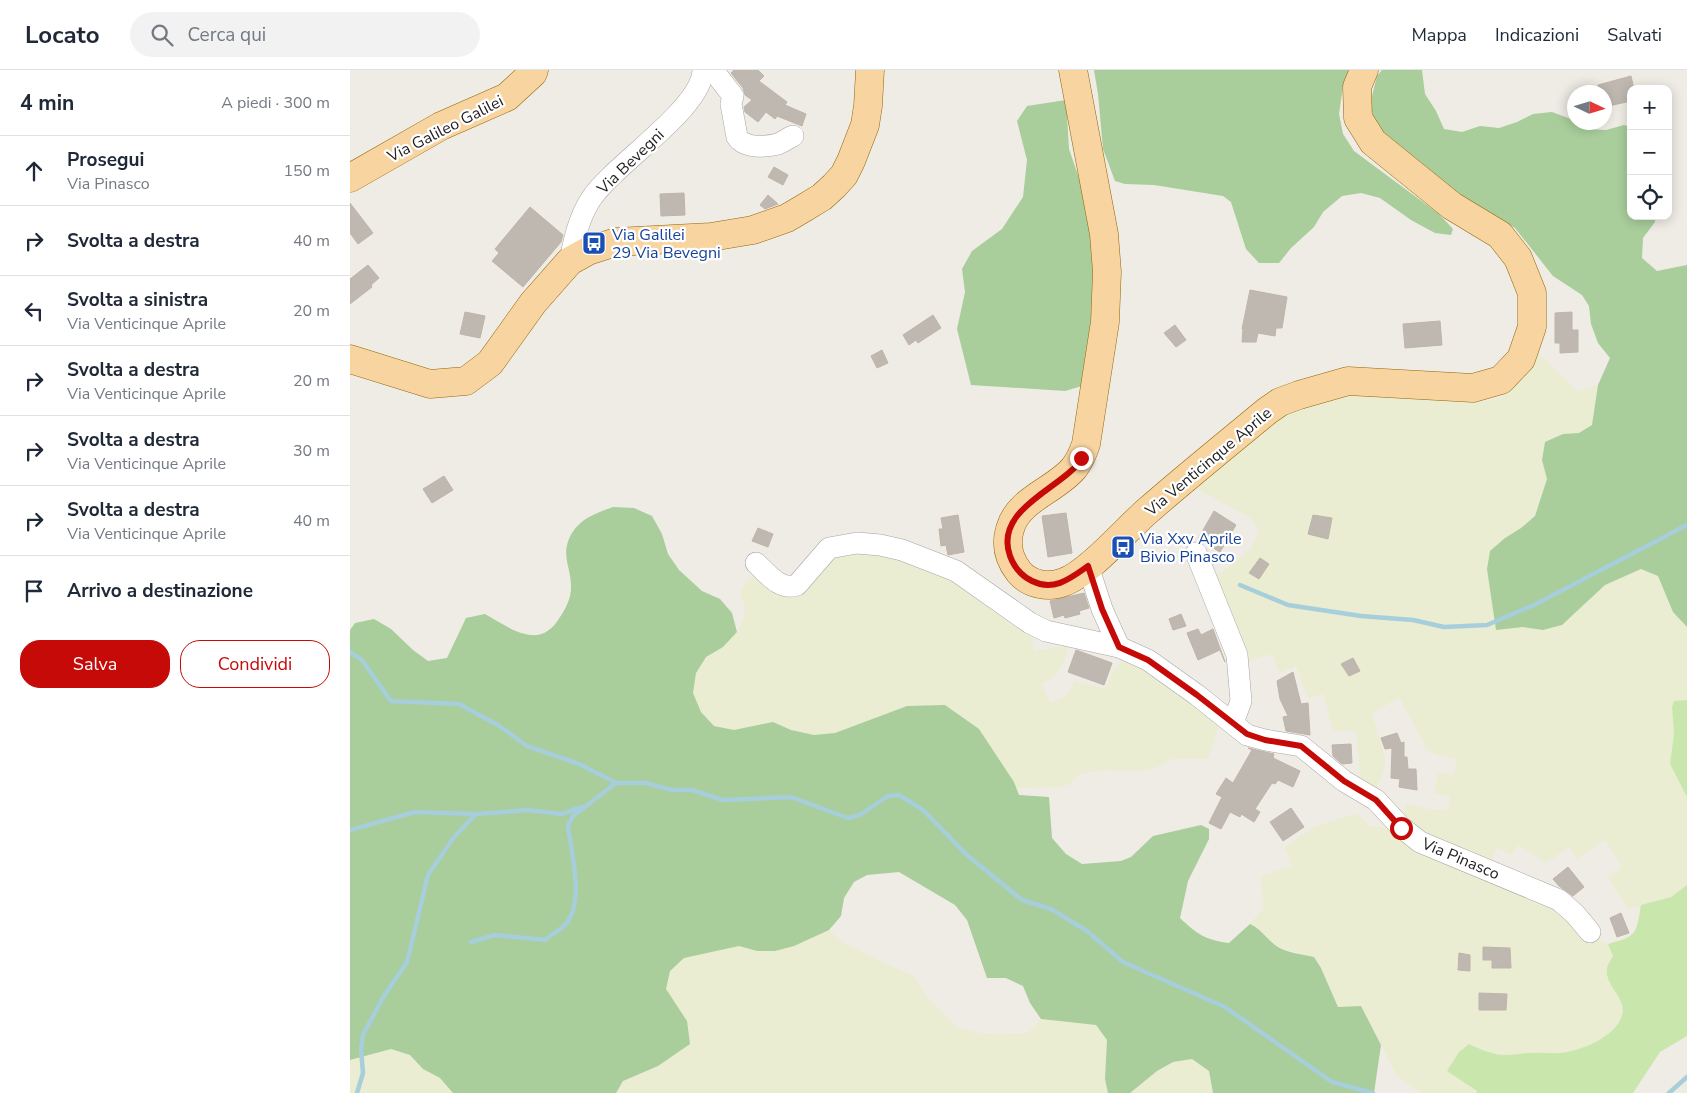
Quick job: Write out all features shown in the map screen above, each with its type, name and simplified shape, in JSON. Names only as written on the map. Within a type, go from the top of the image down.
[{"type":"main road","name":"Via Galileo Galilei","points":[[350,178],[441,126],[507,97],[534,70]]},
{"type":"main road","points":[[350,359],[430,384],[466,381],[490,363],[533,303],[570,261],[588,251],[616,242],[638,239],[711,237],[753,230],[787,218],[822,197],[844,175],[857,148],[865,124],[870,70]]},
{"type":"main road","name":"Via Venticinque Aprile","points":[[1073,70],[1104,234],[1108,272],[1105,322],[1086,444],[1081,458],[1073,469],[1026,505],[1014,520],[1010,528],[1008,540],[1009,552],[1013,563],[1022,574],[1038,584],[1052,585],[1066,581],[1088,566],[1145,513],[1280,402],[1348,381],[1473,388],[1501,380],[1521,359],[1532,327],[1532,293],[1518,258],[1500,235],[1452,206],[1373,142],[1358,118],[1357,87],[1364,70]]},
{"type":"street","name":"Via Bevegni","points":[[570,261],[580,222],[591,198],[612,174],[686,106],[701,81],[704,71]]},
{"type":"street","points":[[704,71],[716,74],[733,96],[734,121],[737,137],[740,142],[753,146],[779,144],[793,136]]},
{"type":"street","name":"Via Pinasco","points":[[756,563],[776,581],[784,586],[791,587],[797,585],[829,548],[857,543],[880,545],[902,550],[956,571],[1030,623],[1046,631],[1119,647],[1148,660],[1247,734],[1265,740],[1301,746],[1344,781],[1376,800],[1401,828],[1420,842],[1559,900],[1575,914],[1590,932]]},
{"type":"street","points":[[1196,553],[1237,655],[1240,701],[1232,723]]},
{"type":"street","points":[[1088,566],[1102,609],[1119,647]]},
{"type":"green space","points":[[1094,70],[1353,70],[1343,86],[1339,114],[1343,134],[1354,151],[1439,214],[1453,229],[1451,235],[1435,233],[1411,220],[1380,198],[1361,193],[1342,196],[1323,212],[1314,227],[1291,248],[1279,263],[1259,263],[1246,249],[1231,202],[1223,196],[1154,185],[1125,184],[1115,181],[1103,149]]},
{"type":"green space","points":[[1382,70],[1422,70],[1425,94],[1436,111],[1444,129],[1462,132],[1480,126],[1499,128],[1533,114],[1552,112],[1567,118],[1567,130],[1612,130],[1612,128],[1624,125],[1627,126],[1627,220],[1655,220],[1643,238],[1642,258],[1657,271],[1687,265],[1687,627],[1673,612],[1658,576],[1641,569],[1605,585],[1562,625],[1543,630],[1523,627],[1496,630],[1487,569],[1490,551],[1535,516],[1547,479],[1542,460],[1545,442],[1563,434],[1579,433],[1592,425],[1598,385],[1610,358],[1598,343],[1591,324],[1589,306],[1582,295],[1553,276],[1515,228],[1443,187],[1378,135],[1370,104],[1377,76]]},
{"type":"green space","points":[[1066,100],[1069,149],[1083,190],[1096,254],[1097,302],[1082,386],[1065,391],[971,385],[957,329],[965,292],[962,269],[972,251],[1002,229],[1023,197],[1027,160],[1017,121],[1027,106]]},
{"type":"green space","points":[[1537,352],[1577,391],[1598,385],[1596,407],[1592,425],[1579,433],[1563,434],[1542,460],[1547,479],[1535,516],[1505,538],[1493,606],[1496,629],[1523,627],[1543,630],[1562,625],[1605,585],[1641,569],[1658,576],[1673,612],[1687,627],[1687,700],[1674,701],[1672,707],[1674,734],[1670,764],[1687,797],[1687,885],[1671,897],[1628,909],[1608,878],[1622,867],[1605,840],[1577,859],[1569,847],[1546,863],[1519,845],[1511,855],[1497,848],[1491,863],[1431,840],[1402,818],[1406,804],[1429,809],[1448,810],[1450,796],[1434,793],[1438,773],[1453,775],[1457,760],[1435,754],[1427,749],[1399,697],[1372,714],[1385,758],[1385,768],[1376,789],[1361,783],[1356,731],[1333,730],[1323,694],[1308,698],[1296,666],[1280,673],[1272,654],[1245,662],[1212,576],[1222,572],[1251,549],[1259,531],[1251,518],[1199,490],[1193,483],[1267,424],[1297,407],[1352,392],[1480,402],[1503,397],[1508,391],[1508,386]]},
{"type":"green space","points":[[613,507],[634,508],[652,516],[662,534],[668,554],[679,570],[702,591],[720,599],[732,613],[737,632],[723,647],[706,657],[696,673],[693,693],[701,712],[714,726],[734,730],[773,722],[791,730],[814,735],[835,733],[907,706],[945,705],[979,729],[1014,782],[1019,795],[1049,797],[1052,838],[1066,854],[1082,864],[1121,861],[1131,857],[1153,836],[1201,825],[1209,829],[1209,839],[1188,881],[1180,918],[1202,935],[1229,943],[1250,924],[1279,948],[1314,957],[1321,968],[1338,1007],[1361,1006],[1381,1045],[1374,1093],[1213,1093],[1209,1071],[1192,1059],[1173,1062],[1157,1071],[1130,1093],[1108,1093],[1105,1079],[1107,1040],[1096,1025],[1041,1019],[1030,1003],[1023,986],[1006,978],[987,978],[967,920],[955,905],[899,872],[867,875],[854,882],[844,898],[841,916],[829,930],[794,946],[775,951],[757,951],[739,946],[684,958],[670,971],[666,989],[687,1021],[690,1044],[658,1066],[623,1081],[616,1093],[453,1093],[440,1078],[423,1069],[410,1055],[391,1049],[350,1060],[350,630],[355,623],[374,619],[391,629],[428,661],[447,658],[466,618],[485,614],[524,634],[534,635],[543,633],[552,627],[560,617],[570,596],[571,581],[566,548],[572,533],[580,523],[595,514]]},
{"type":"green space","points":[[882,550],[956,577],[1031,629],[1034,651],[1067,646],[1065,660],[1056,675],[1042,684],[1050,703],[1065,697],[1075,681],[1105,689],[1115,668],[1118,668],[1124,655],[1220,721],[1208,759],[1171,759],[1157,767],[1144,771],[1109,770],[1080,773],[1070,784],[1060,787],[1016,788],[1014,782],[907,706],[835,733],[814,735],[791,730],[773,722],[734,730],[714,726],[701,712],[693,693],[696,673],[706,657],[723,647],[737,632],[744,618],[745,608],[740,590],[758,570],[776,586],[827,558]]},
{"type":"green space","points":[[1687,700],[1687,797],[1670,764],[1674,734],[1672,707],[1674,701]]},
{"type":"green space","points":[[1357,813],[1371,827],[1393,826],[1554,902],[1584,933],[1608,944],[1613,956],[1607,968],[1615,991],[1621,1001],[1622,1015],[1615,1026],[1606,1035],[1583,1049],[1559,1054],[1505,1055],[1493,1053],[1469,1044],[1476,1093],[1420,1093],[1397,1076],[1361,1006],[1339,1008],[1314,957],[1276,946],[1257,927],[1250,924],[1263,908],[1261,876],[1292,866],[1285,847],[1314,827]]},
{"type":"green space","points":[[1687,885],[1687,1036],[1660,1052],[1633,1093],[1476,1093],[1477,1091],[1447,1071],[1459,1052],[1469,1044],[1500,1055],[1556,1053],[1576,1050],[1605,1036],[1618,1023],[1623,1009],[1607,975],[1607,967],[1613,956],[1608,944],[1625,939],[1634,933],[1641,905],[1671,897]]},
{"type":"green space","points":[[829,930],[842,942],[914,976],[929,1000],[958,1028],[981,1033],[1028,1033],[1041,1019],[1096,1025],[1107,1040],[1105,1079],[1108,1093],[616,1093],[623,1081],[658,1066],[687,1021],[666,989],[670,971],[684,958],[739,946],[757,951],[794,946]]},
{"type":"green space","points":[[391,1049],[410,1055],[423,1069],[440,1078],[453,1093],[350,1093],[350,1060]]},
{"type":"green space","points":[[1192,1059],[1209,1071],[1213,1093],[1130,1093],[1157,1071],[1173,1062]]},
{"type":"building","points":[[734,70],[758,70],[764,76],[759,81],[787,102],[785,105],[806,114],[802,126],[777,116],[775,119],[766,112],[758,122],[745,112],[744,107],[752,100],[745,95],[743,88],[731,73]]},
{"type":"building","points":[[1631,76],[1633,85],[1627,85],[1627,102],[1612,105],[1612,85],[1598,85]]},
{"type":"building","points":[[774,167],[788,175],[783,185],[768,177]]},
{"type":"building","points":[[684,193],[685,215],[661,216],[660,194]]},
{"type":"building","points":[[768,195],[778,204],[765,209],[760,205]]},
{"type":"building","points":[[350,203],[373,233],[358,244],[350,233]]},
{"type":"building","points":[[530,207],[563,235],[561,242],[523,287],[492,261],[499,253],[495,249]]},
{"type":"building","points":[[368,265],[379,278],[371,285],[372,287],[350,304],[350,279]]},
{"type":"building","points":[[1250,290],[1287,297],[1282,328],[1276,328],[1275,336],[1258,333],[1256,342],[1242,342],[1242,329]]},
{"type":"building","points":[[465,312],[485,316],[480,338],[460,334]]},
{"type":"building","points":[[1572,312],[1572,330],[1578,330],[1578,352],[1560,353],[1560,343],[1555,343],[1555,313]]},
{"type":"building","points":[[933,315],[941,328],[918,343],[916,340],[909,345],[903,335]]},
{"type":"building","points":[[1440,321],[1442,345],[1405,348],[1403,324]]},
{"type":"building","points":[[1175,325],[1186,340],[1176,347],[1164,333]]},
{"type":"building","points":[[882,350],[888,363],[877,368],[871,356]]},
{"type":"building","points":[[444,476],[453,490],[432,503],[423,489]]},
{"type":"building","points":[[1214,511],[1236,525],[1220,552],[1198,539]]},
{"type":"building","points":[[1066,513],[1072,553],[1048,557],[1042,516]]},
{"type":"building","points":[[958,515],[964,552],[948,555],[946,545],[941,546],[939,529],[943,529],[941,518]]},
{"type":"building","points":[[1313,515],[1332,518],[1328,539],[1308,534]]},
{"type":"building","points":[[758,528],[773,534],[768,547],[752,541]]},
{"type":"building","points":[[1260,558],[1269,564],[1259,579],[1249,573]]},
{"type":"building","points":[[1084,593],[1089,608],[1079,611],[1080,614],[1065,618],[1064,615],[1054,618],[1050,601]]},
{"type":"building","points":[[1181,614],[1186,626],[1173,630],[1169,619]]},
{"type":"building","points":[[1198,629],[1201,635],[1213,629],[1225,662],[1220,650],[1198,660],[1187,633]]},
{"type":"building","points":[[1076,650],[1112,663],[1104,685],[1068,672]]},
{"type":"building","points":[[1353,658],[1360,671],[1349,676],[1341,664]]},
{"type":"building","points":[[1293,672],[1301,704],[1308,703],[1310,735],[1286,731],[1283,717],[1288,716],[1280,699],[1277,681]]},
{"type":"building","points":[[1397,733],[1401,743],[1404,742],[1404,757],[1407,757],[1408,769],[1416,769],[1417,790],[1399,787],[1400,779],[1391,778],[1392,748],[1385,749],[1381,738]]},
{"type":"building","points":[[1351,744],[1352,763],[1342,764],[1333,756],[1332,745]]},
{"type":"building","points":[[1248,748],[1274,754],[1273,758],[1300,771],[1293,787],[1278,780],[1275,784],[1272,783],[1255,809],[1260,812],[1254,822],[1241,814],[1240,817],[1230,812],[1221,829],[1209,823],[1222,797],[1216,794],[1226,778],[1233,783],[1252,750]]},
{"type":"building","points":[[1291,808],[1304,827],[1283,841],[1270,822]]},
{"type":"building","points":[[1568,867],[1584,887],[1573,896],[1553,879]]},
{"type":"building","points":[[1621,913],[1629,933],[1617,937],[1610,918]]},
{"type":"building","points":[[1483,947],[1510,948],[1511,968],[1492,968],[1492,960],[1483,960]]},
{"type":"building","points":[[1459,953],[1470,955],[1470,971],[1458,970]]},
{"type":"building","points":[[1479,993],[1507,994],[1506,1010],[1479,1010]]},
{"type":"waterway","points":[[1240,585],[1288,605],[1361,616],[1413,620],[1444,627],[1487,625],[1536,604],[1687,525]]},
{"type":"waterway","points":[[350,652],[362,660],[391,701],[459,704],[498,725],[527,746],[579,764],[616,783],[646,783],[672,790],[692,790],[723,800],[791,797],[848,818],[860,815],[888,796],[899,795],[923,810],[967,855],[1022,900],[1051,909],[1087,931],[1123,962],[1225,1007],[1332,1082],[1373,1093]]},
{"type":"waterway","points":[[471,942],[495,935],[545,940],[564,926],[571,917],[576,892],[568,825],[573,816],[616,783]]},
{"type":"waterway","points":[[350,830],[415,812],[476,814],[528,810],[561,814],[582,807]]},
{"type":"waterway","points":[[357,1093],[363,1073],[361,1049],[363,1035],[382,999],[407,962],[428,875],[454,837],[476,814]]},
{"type":"waterway","points":[[1669,1093],[1687,1077]]},
{"type":"place","name":"Via Galilei 29 Via Bevegni","points":[[594,243]]},
{"type":"place","name":"Via Xxv Aprile Bivio Pinasco","points":[[1123,547]]},
{"type":"route","points":[[1081,458],[1073,469],[1026,505],[1014,520],[1010,528],[1008,540],[1009,552],[1013,563],[1022,574],[1038,584],[1052,585],[1066,581],[1088,566],[1102,609],[1119,647],[1148,660],[1247,734],[1265,740],[1301,746],[1344,781],[1376,800],[1401,828]]}]
